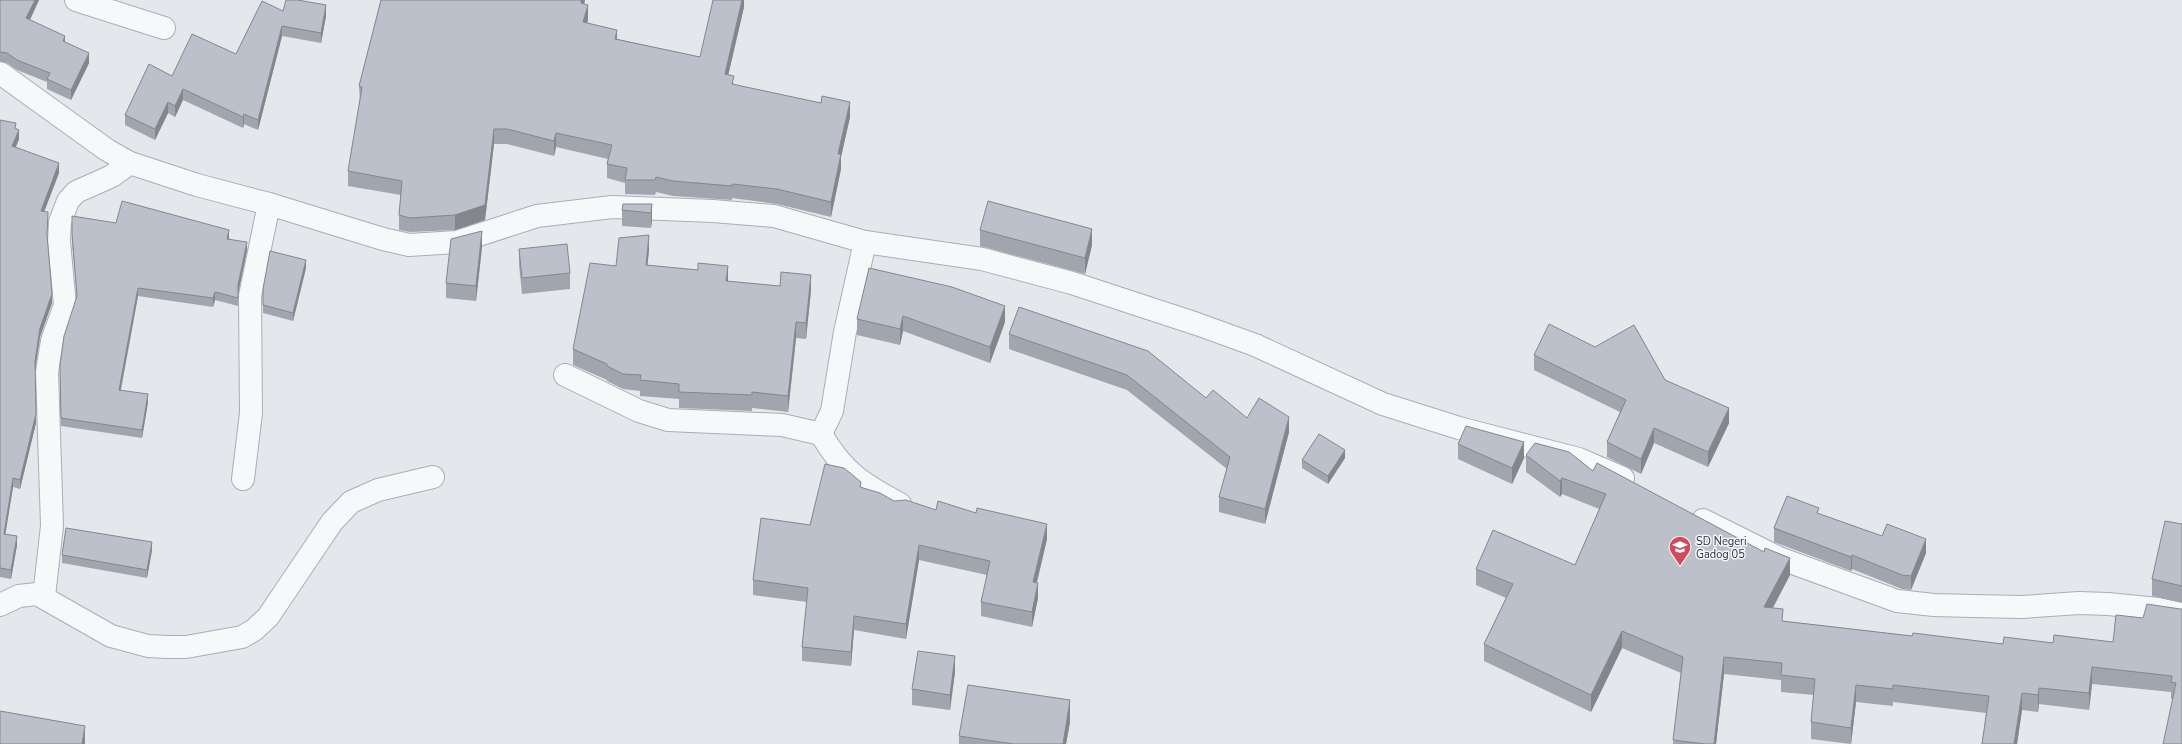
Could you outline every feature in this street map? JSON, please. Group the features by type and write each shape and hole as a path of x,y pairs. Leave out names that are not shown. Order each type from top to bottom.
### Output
{"street":[{"path":"76,0 164,28"},
{"path":"0,73 101,146 130,163 197,185 269,204 346,229 410,245 457,242 537,216 612,207 714,211 774,216 866,242 982,259 1079,285 1255,345 1384,404 1460,428 1579,459 1643,488"},
{"path":"44,596 52,526 50,416 47,372 52,341 65,305 59,242 60,222 68,201 76,192 88,185 112,176 130,163"},
{"path":"243,479 251,413 250,296 269,204"},
{"path":"821,434 832,411 845,332 866,242"},
{"path":"565,375 639,411 668,420 782,425 821,434 834,456 855,476 871,489 900,504"},
{"path":"0,604 28,593 44,596 72,615 111,636 148,646 186,647 242,637 254,630 268,617 329,526 340,512 351,502 378,490 433,477"},
{"path":"1684,510 1779,558 1897,601 1934,605 1979,607 2108,604 2158,609 2182,614"}],"building":[{"path":"0,0 35,0 26,18 65,36 63,41 89,53 71,90 47,79 50,73 17,60 7,53 0,52"},
{"path":"286,0 298,0 326,5 321,33 282,26 258,120 244,114 243,117 183,89 175,106 168,102 155,129 125,115 149,64 172,76 192,34 236,54 262,1 283,11"},
{"path":"381,0 581,0 581,3 588,5 583,22 617,30 615,39 700,57 713,0 742,0 725,74 734,76 732,84 821,103 822,96 850,102 838,154 841,154 831,202 777,189 732,184 732,186 673,181 656,177 655,180 625,180 627,168 607,164 612,145 556,133 554,141 507,129 494,129 485,205 455,215 410,218 399,215 402,181 348,171 362,87 359,86"},
{"path":"0,120 16,123 15,128 19,130 12,146 59,163 41,211 48,212 47,234 52,294 40,328 35,361 36,414 20,480 13,478 4,534 17,536 11,570 0,568"},
{"path":"122,201 229,230 227,239 247,242 238,285 238,298 215,292 213,298 138,288 119,390 148,394 142,430 61,418 60,365 64,336 77,296 72,216 116,223"},
{"path":"988,201 1092,229 1085,258 980,230"},
{"path":"623,204 652,204 651,213 622,210"},
{"path":"482,231 476,286 446,283 451,239"},
{"path":"649,235 646,265 698,270 698,263 728,266 726,281 780,286 781,272 811,275 806,323 796,322 788,396 752,392 752,395 679,392 679,384 640,380 641,375 623,374 607,366 607,364 573,349 590,263 616,266 619,238"},
{"path":"567,244 570,273 522,278 519,249"},
{"path":"270,251 306,260 293,313 263,305 263,289"},
{"path":"869,268 952,287 1005,306 990,347 903,316 900,329 857,319"},
{"path":"1019,307 1148,351 1206,398 1213,390 1247,418 1259,398 1289,417 1265,509 1219,497 1230,457 1127,375 1009,334"},
{"path":"1549,324 1595,347 1634,325 1665,380 1729,408 1708,452 1654,428 1641,459 1607,442 1626,400 1534,355"},
{"path":"1466,426 1524,442 1512,468 1458,444"},
{"path":"1319,434 1345,450 1328,476 1302,460"},
{"path":"1535,443 1569,452 1593,471 1597,463 1764,552 1765,548 1790,558 1764,607 1783,609 1782,621 1912,636 1913,633 2003,644 2004,637 2053,643 2054,635 2113,642 2116,615 2143,618 2147,604 2182,609 2182,744 2163,744 2176,683 2171,682 2172,676 2092,667 2089,693 2039,688 2038,695 2022,693 2014,744 1982,744 1989,696 1893,685 1893,689 1856,685 1851,728 1811,722 1815,679 1781,675 1782,663 1724,657 1714,744 1673,740 1683,657 1622,631 1591,695 1484,644 1513,584 1476,569 1493,530 1575,565 1606,494 1562,478 1560,481 1526,455"},
{"path":"825,464 844,468 861,482 860,487 880,493 894,501 906,500 936,510 938,501 976,513 977,508 1047,524 1033,582 1038,583 1032,612 981,602 990,561 919,545 906,624 854,616 851,652 802,647 808,588 753,580 761,518 810,525"},
{"path":"1787,496 1819,508 1817,513 1882,536 1887,524 1926,539 1911,576 1902,575 1852,555 1851,557 1774,528"},
{"path":"2165,521 2182,524 2182,586 2152,579"},
{"path":"66,528 152,542 147,570 62,555"},
{"path":"918,651 955,656 950,695 912,689"},
{"path":"968,685 1070,700 1063,744 1014,744 959,736"},
{"path":"0,711 85,726 82,744 0,744"}],"place":[{"name":"SD Negeri Gadog 05","path":"1680,566"}]}
